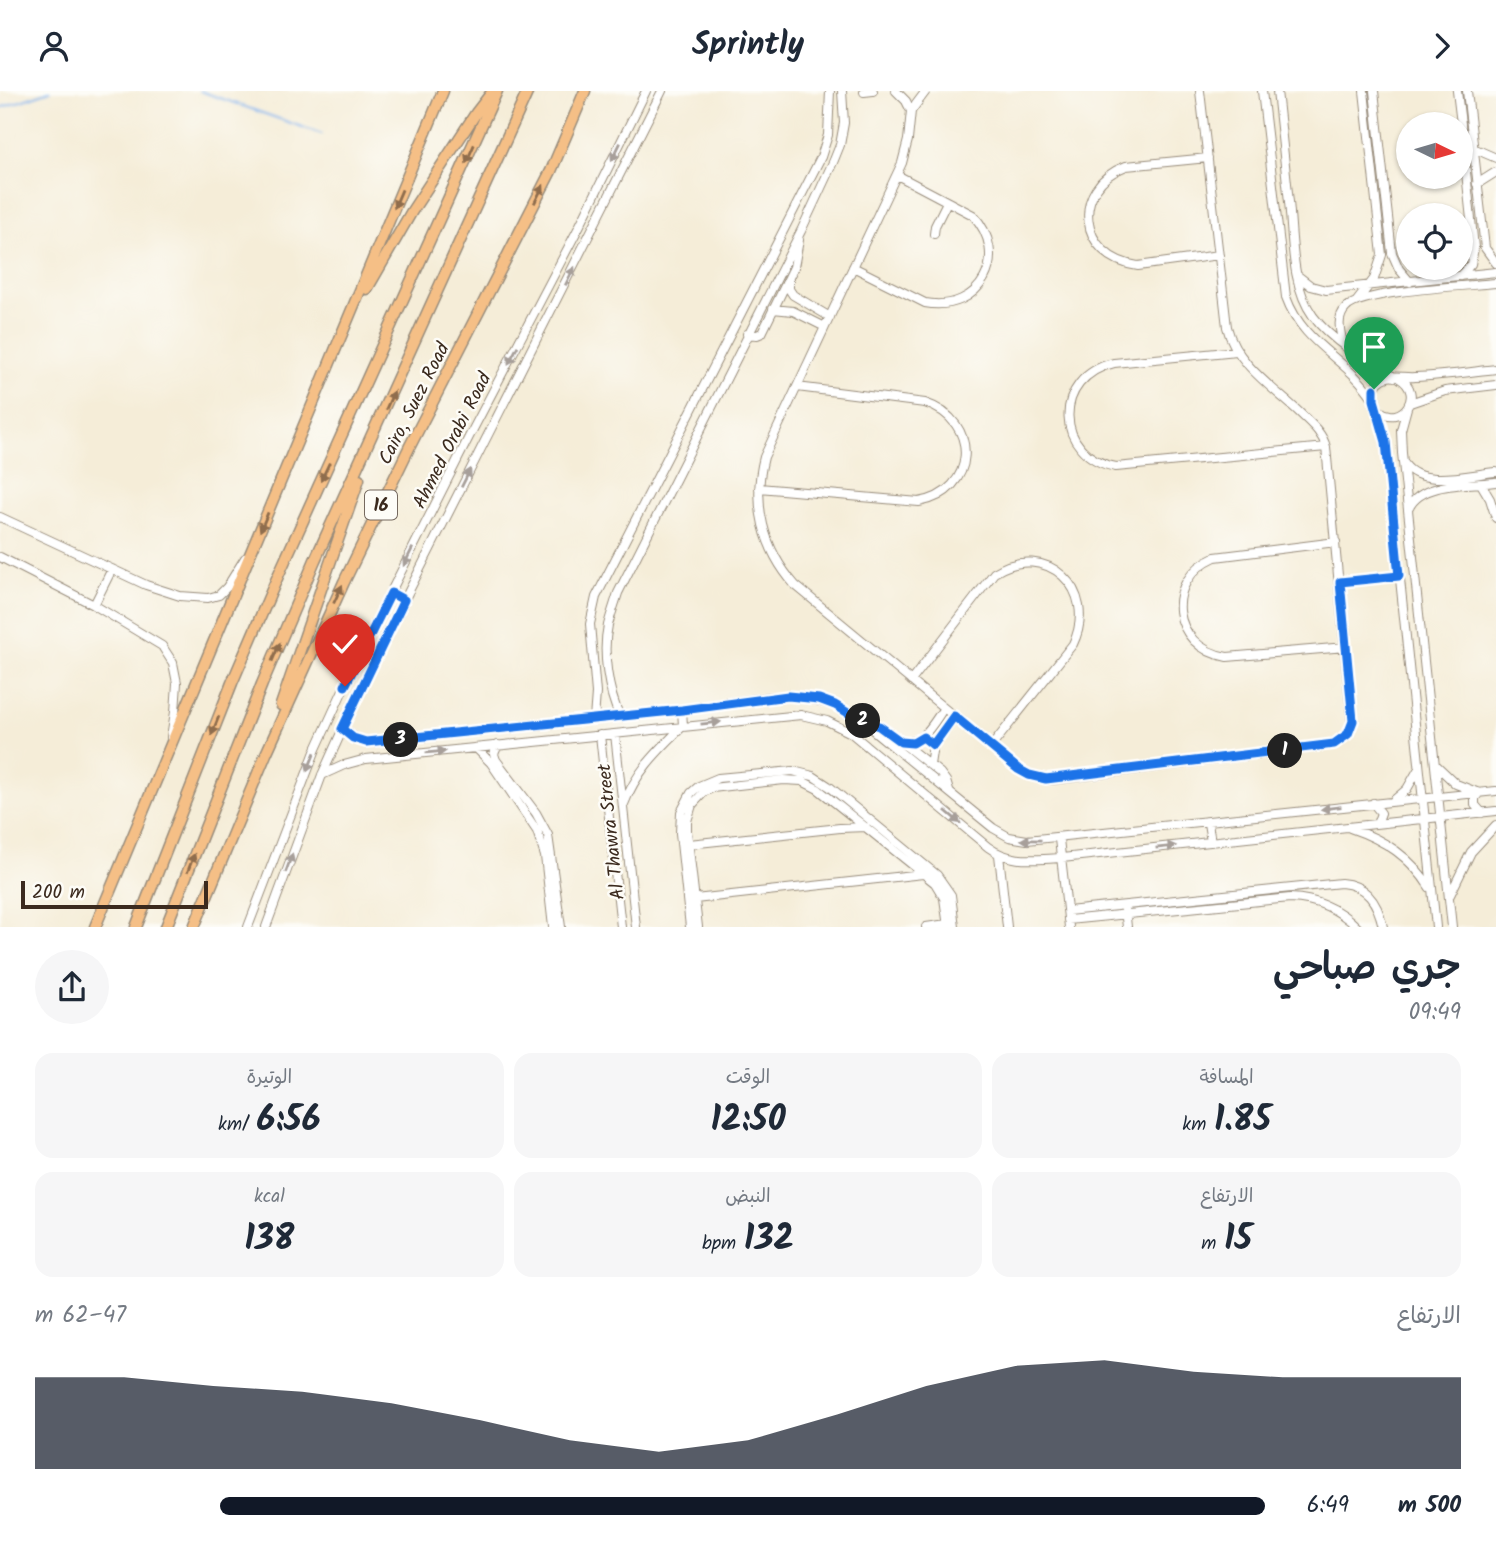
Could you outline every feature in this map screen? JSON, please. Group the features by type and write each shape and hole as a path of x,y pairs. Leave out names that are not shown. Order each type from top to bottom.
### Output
{"highway":[{"path":"95,926 443,91"},
{"path":"342,336 401,229 475,113 495,91"},
{"path":"136,926 278,576 495,91"},
{"name":"Cairo, Suez Road","path":"166,926 262,684 315,560 373,438 528,91"},
{"name":"Cairo, Suez Road","path":"194,926 266,754 350,570 410,446 551,171 585,91"},
{"path":"266,754 373,438"}],"street":[{"name":"Ahmed Orabi Road","path":"248,926 316,749 469,437 573,239 646,91"},
{"name":"Ahmed Orabi Road","path":"266,926 322,775 342,729 404,600 662,91"},
{"path":"594,719 596,693 590,624 596,597 817,165 828,135 830,91"},
{"path":"620,717 612,698 608,627 618,593 801,231 831,166 844,130 842,91"},
{"path":"896,91 911,111"},
{"path":"926,91 911,111 908,141 897,175 764,457 759,509 763,530 776,559 788,577 1023,772 1052,780 1334,744 1348,734 1353,721 1326,447 1316,428 1237,351 1227,327 1200,91"},
{"path":"1262,91 1283,288 1293,316 1312,340 1359,379 1385,414 1402,412 1427,396 1496,385"},
{"path":"1277,91 1292,231 1303,296 1312,315 1343,344 1408,386 1411,397 1401,430 1402,457 1452,926"},
{"path":"1343,344 1340,319 1346,308 1357,301 1369,286 1378,272 1382,255 1364,91"},
{"path":"1374,91 1392,253 1399,269 1410,282"},
{"path":"1461,112 1462,93"},
{"path":"1462,93 1466,112"},
{"path":"1367,116 1377,114"},
{"path":"1266,129 1281,128"},
{"path":"1474,148 1496,158"},
{"path":"1473,258 1479,241 1474,157"},
{"path":"1208,158 1126,166 1115,170 1097,186 1091,197 1088,223 1097,244 1105,253 1126,264 1138,266 1219,255"},
{"path":"817,165 831,166"},
{"path":"1477,184 1496,172"},
{"path":"853,267 926,303 947,305 967,298 987,274 991,253 989,242 986,232 973,215 897,175"},
{"path":"1471,189 1479,241 1496,263"},
{"path":"934,234 934,226 947,202"},
{"path":"747,334 762,333 789,279 801,231"},
{"path":"1277,232 1292,231"},
{"path":"1382,255 1387,257 1392,253"},
{"path":"1473,275 1496,272"},
{"path":"1298,275 1311,286 1326,290 1427,280"},
{"path":"789,279 790,292 830,317"},
{"path":"1357,301 1379,296 1496,283"},
{"path":"793,311 798,299"},
{"path":"773,309 793,311 825,327"},
{"path":"1237,351 1114,363 1096,369 1081,381 1069,407 1069,426 1076,443 1097,462 1116,467 1326,447"},
{"path":"1346,366 1353,364 1357,354"},
{"path":"1436,926 1384,431 1373,394 1377,383 1388,377 1496,369"},
{"path":"1452,373 1450,384 1454,390"},
{"path":"759,488 919,502 940,496 956,481 961,472 965,450 959,429 945,412 936,407 925,403 797,387"},
{"path":"702,389 716,396"},
{"path":"1387,457 1394,450 1402,457 1406,468 1418,477 1440,478 1496,472"},
{"path":"1440,478 1438,482 1441,488"},
{"path":"1408,510 1420,493 1496,482"},
{"path":"1481,484 1496,517"},
{"path":"0,517 112,569 172,594 190,597 212,597 225,590 253,548"},
{"path":"1336,542 1215,557 1199,566 1187,580 1180,607 1188,634 1201,647 1218,656 1346,647"},
{"path":"0,557 94,605 162,646 173,663 177,683 166,756"},
{"path":"911,681 994,573 1010,564 1029,562 1047,566 1063,575 1074,590 1080,608 1077,636 991,747"},
{"path":"94,605 112,569"},
{"path":"1340,582 1399,576"},
{"path":"391,593 404,600"},
{"path":"1407,646 1423,644"},
{"path":"594,674 609,672"},
{"path":"342,729 353,738 366,742 403,740 682,710 770,697 804,697 835,705 863,722 993,828 1009,837 1027,840 1059,839 1496,791"},
{"path":"901,742 913,743 923,737 944,708"},
{"path":"682,710 683,726"},
{"path":"322,775 351,762 405,754 788,715 814,717 851,733 999,855 1015,860 1496,811"},
{"path":"930,765 933,745 954,716"},
{"path":"863,722 879,726 930,765 945,778 949,792"},
{"path":"623,807 638,773 649,758 683,726"},
{"name":"Al Thawra Street","path":"615,734 636,926"},
{"name":"Al Thawra Street","path":"600,735 621,926"},
{"path":"923,737 933,745"},
{"path":"403,740 405,754"},
{"path":"498,745 496,760 536,813 548,835 561,926"},
{"path":"476,748 491,763 537,831 545,856 553,926"},
{"path":"1418,754 1428,759 1435,753"},
{"path":"1437,766 1456,784 1479,793"},
{"path":"1393,801 1411,784 1419,767"},
{"path":"690,926 680,823 681,812 691,793 708,781 783,772 803,773 822,781 947,897"},
{"path":"922,791 931,777"},
{"path":"698,926 687,821 692,804 704,792 728,785 802,781 818,789 866,827 881,834"},
{"path":"1479,793 1474,802 1476,809 1482,813"},
{"path":"1373,803 1381,813 1377,824"},
{"path":"839,828 849,814"},
{"path":"1208,823 1211,842"},
{"path":"1449,898 1459,872 1471,852 1496,825"},
{"path":"689,844 866,827"},
{"path":"1348,827 1398,851 1423,876 1432,892"},
{"path":"1059,839 1068,919 1320,884 1351,884 1360,887 1374,900 1383,926"},
{"path":"889,841 937,875 947,897 950,926 926,926"},
{"path":"999,855 1007,926"},
{"path":"695,899 923,874"},
{"path":"1122,910 1277,897 1303,898 1330,907 1357,926"},
{"path":"1120,926 1122,910"},
{"path":"1122,910 1127,926"}],"waterway":[{"path":"0,108 50,91"},
{"path":"200,91 322,134"}],"route":[{"path":"345,686 391,593 404,600 342,729 353,738 366,742 682,710 788,696 819,699 835,705 863,722 879,726 905,743 913,743 923,737 933,745 954,716 1018,769 1046,779 1334,744 1348,734 1353,721 1340,582 1399,576 1386,442 1374,400 1374,389"}]}
